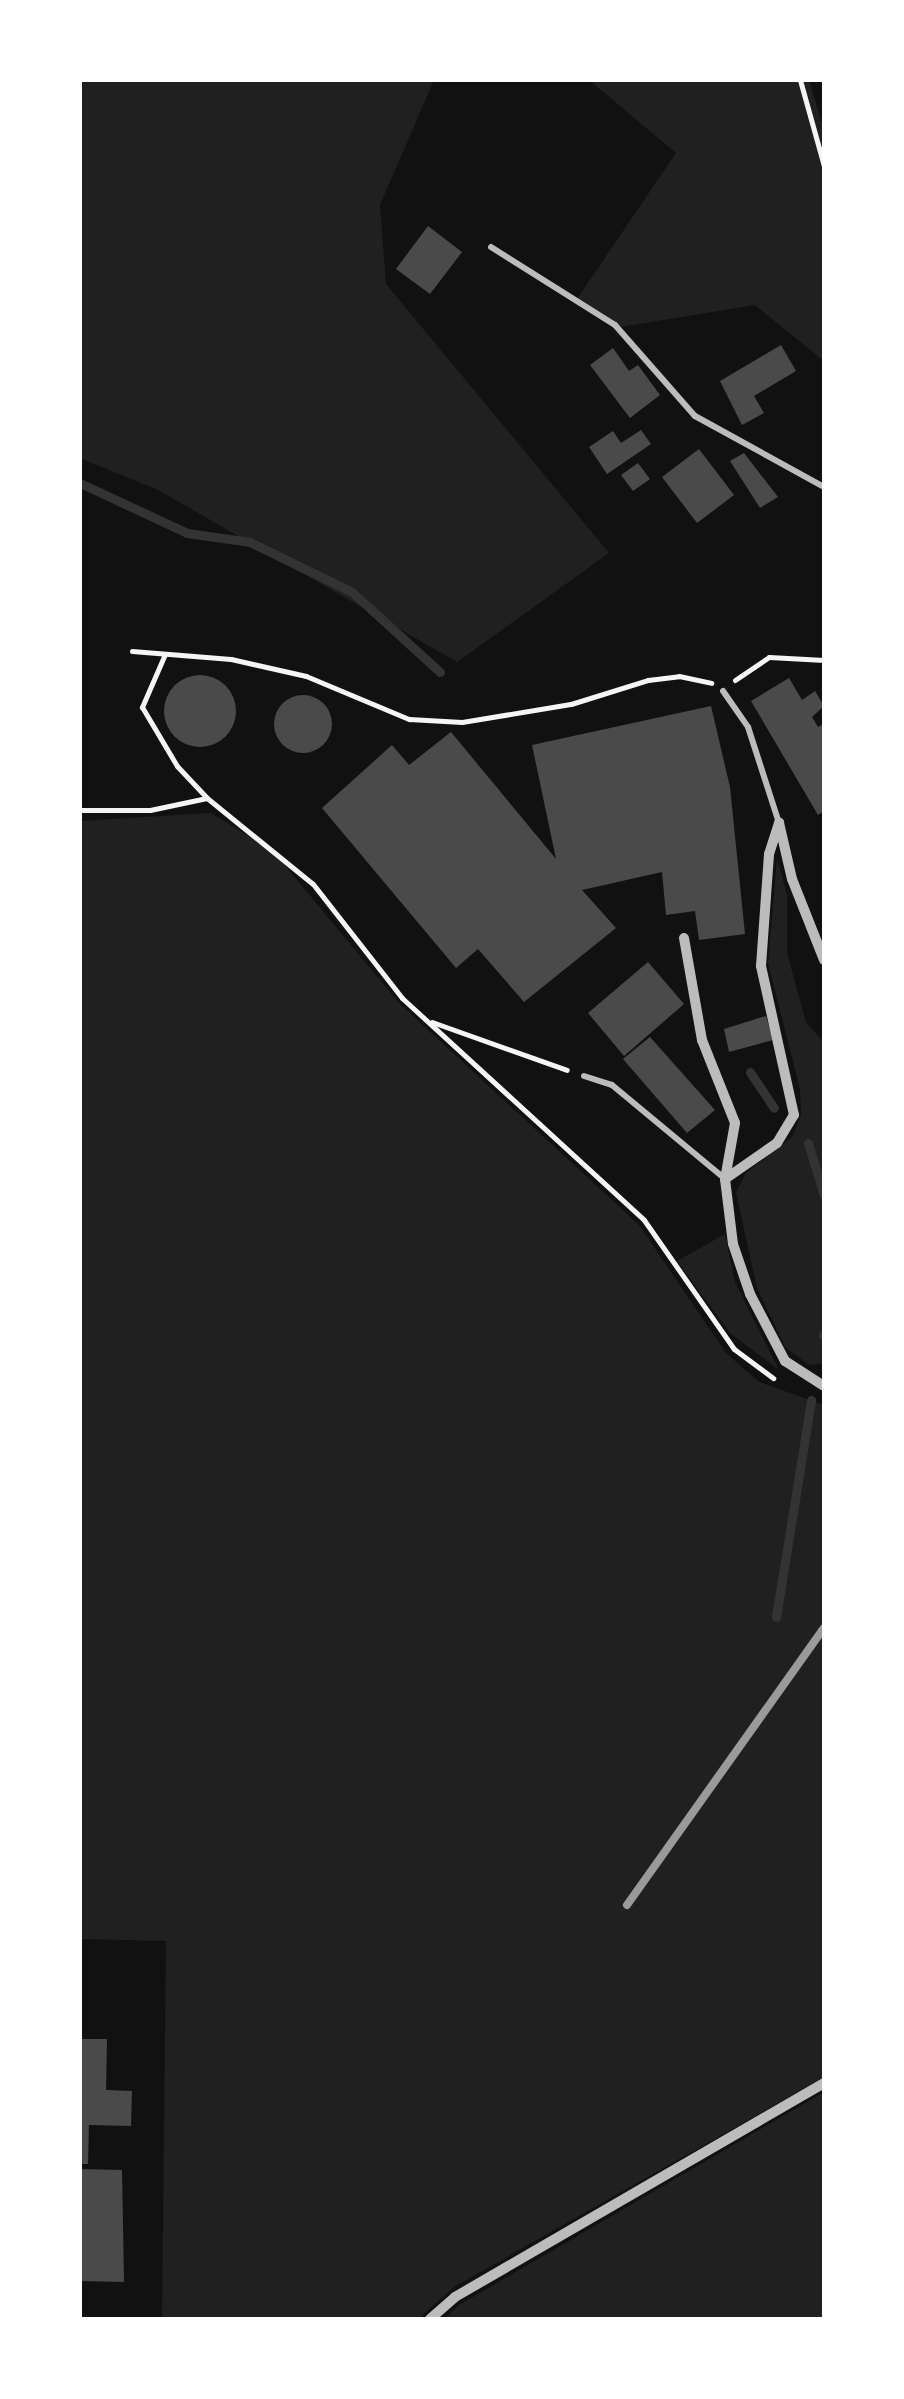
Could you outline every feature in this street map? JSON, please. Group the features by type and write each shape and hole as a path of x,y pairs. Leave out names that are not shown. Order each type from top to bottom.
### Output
{"street":[{"path":"778,823 824,960"},
{"path":"725,1179 777,1143 794,1114 761,966 768,854 778,823"},
{"path":"684,938 702,1040 736,1122 725,1179 734,1244 750,1294 785,1360 820,1383"},
{"path":"430,2319 455,2297 824,2084"}],"lane":[{"path":"491,247 615,325 695,416 824,488"},
{"path":"723,691 748,726 778,823"},
{"path":"584,1076 612,1085 725,1179"}],"path":[{"path":"800,80 824,166"},
{"path":"132,651 306,676 409,720 498,718 679,676 723,691 769,657 824,660"},
{"path":"165,654 142,706 156,735 207,798 313,884 425,1019 644,1220 734,1349 766,1376 820,1383"},
{"path":"80,810 150,810 207,798"},
{"path":"425,1019 584,1076"}],"shaded area":[{"path":"80,80 434,80 380,205 386,284 609,553 457,662 158,490 80,458"},
{"path":"589,80 809,80 824,130 824,361 755,305 620,327 577,299 676,153"},
{"path":"211,813 274,852 399,1003 639,1225 726,1353 759,1382 824,1405 824,2077 454,2287 418,2319 162,2319 166,1941 80,1939 80,821"},
{"path":"777,858 787,895 787,953 806,1022 824,1043 824,1363 809,1365 785,1347 757,1288 736,1193 745,1174 792,1137 801,1115 800,1089 768,963"},
{"path":"725,1234 735,1282 779,1370 730,1333 677,1261"},
{"path":"824,2092 824,2319 444,2319 459,2305"}],"building":[{"path":"428,226 462,252 430,294 396,269"},
{"path":"781,345 796,371 754,396 764,413 742,425 720,381"},
{"path":"613,348 629,371 638,365 660,395 630,418 590,365"},
{"path":"641,430 651,444 607,474 589,447 613,431 621,443"},
{"path":"699,449 734,495 697,523 662,477"},
{"path":"744,453 778,497 760,508 730,461"},
{"path":"638,463 650,479 633,491 621,475"},
{"path":"200,675 214,677 226,685 234,697 234,725 226,737 214,745 200,747 186,745 174,737 166,725 164,711 166,697 174,685 186,677"},
{"path":"789,678 802,700 815,691 824,706 812,717 818,727 824,724 824,811 818,815 751,701"},
{"path":"303,695 324,703 332,724 324,745 303,753 282,745 274,724 282,703"},
{"path":"711,706 730,787 745,934 699,940 695,911 666,915 662,872 582,890 616,928 524,1002 478,949 456,968 322,808 392,745 409,765 451,732 556,859 532,745"},
{"path":"648,962 684,1004 624,1056 588,1013"},
{"path":"766,1016 773,1040 729,1052 724,1029"},
{"path":"650,1037 715,1110 687,1133 623,1059"},
{"path":"80,2039 107,2039 106,2090 132,2091 131,2126 89,2125 88,2164 80,2164"},
{"path":"80,2169 122,2170 124,2282 80,2281"}],"waterway":[{"path":"80,483 187,533 250,542 352,592 440,672"},
{"path":"750,1072 774,1108"},
{"path":"808,1143 824,1195"},
{"path":"776,1617 811,1400"}],"railway":[{"path":"627,1905 824,1628"}]}
